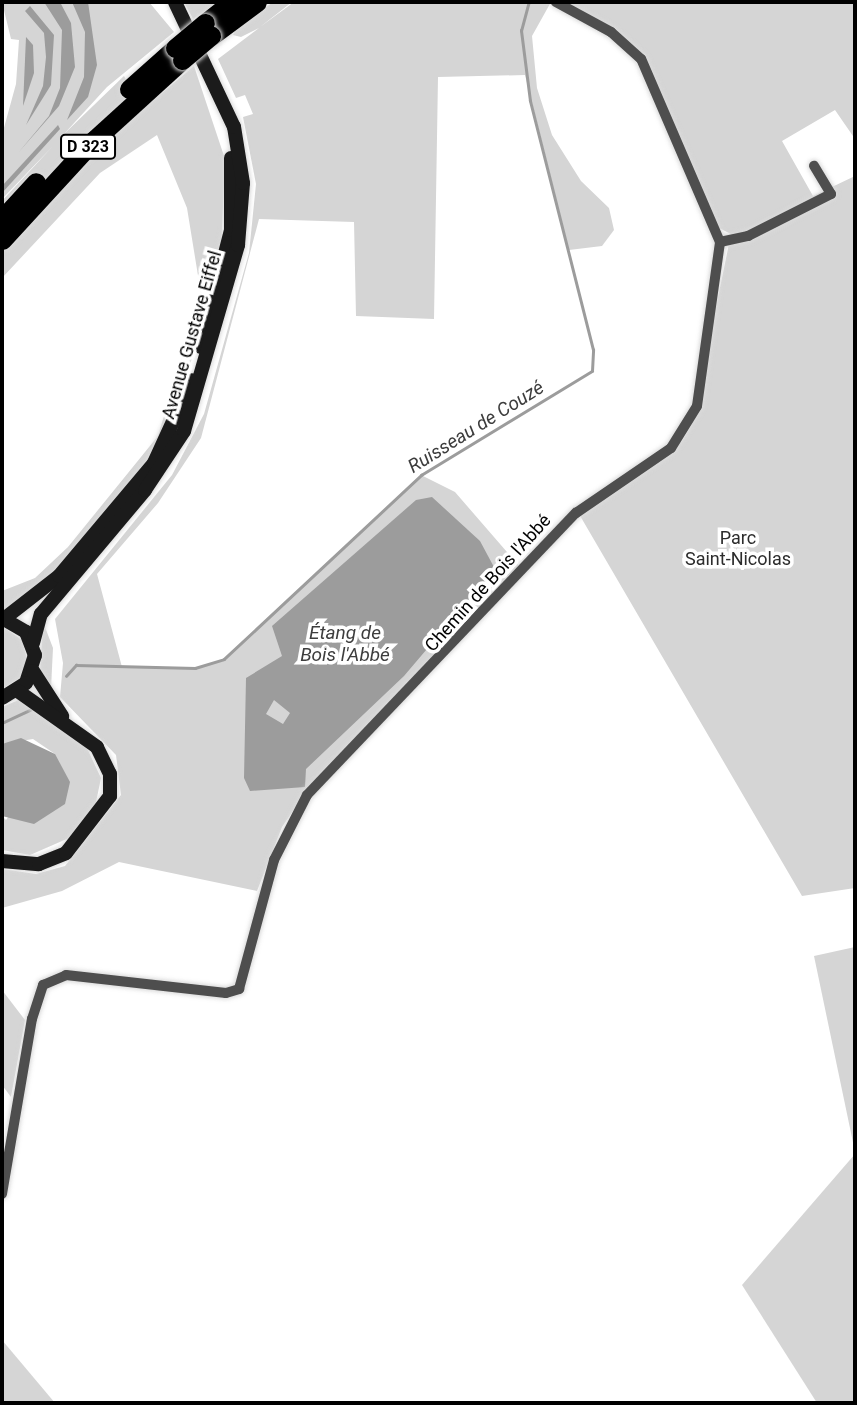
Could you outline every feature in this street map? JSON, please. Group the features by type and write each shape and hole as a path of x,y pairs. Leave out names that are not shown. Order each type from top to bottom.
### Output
{"highway":[{"name":"D 323","path":"208,30 232,2"},
{"name":"D 323","path":"2,219 178,54 208,30 257,2"},
{"name":"D 323","path":"2,240 178,54"}],"street":[{"name":"Avenue Gustave Eiffel","path":"3,618 59,576 165,447 189,393 222,269 233,206 229,149 211,89 166,2"},
{"name":"Avenue Gustave Eiffel","path":"33,671 33,643 41,614 145,490 184,431 238,245 243,183 234,127 175,2"},
{"path":"556,2 611,32 641,59 720,242 748,236 831,194 814,166"},
{"name":"Chemin de Bois l'Abbé","path":"2,1194 38,995 47,981 66,975 226,993 239,989 274,860 307,795 576,513 681,436 697,406 720,242"},
{"path":"3,618 33,643"},
{"path":"2,698 18,691 33,671 63,717 107,761 110,796 88,829 52,861 2,861"},
{"path":"18,691 63,717"}],"green space":[{"path":"2,2 149,2 174,32 107,87 64,134 124,76 143,109 194,66 225,159 221,252 182,394 155,451 60,566 7,609 2,609 2,591 35,578 68,547 158,436 201,294 187,208 157,135 100,173 2,278 2,201 53,146 2,199 2,135 16,84 19,40 11,39"},
{"path":"184,2 218,2 193,19"},
{"path":"273,2 292,2 260,27 294,2 551,2 532,36 537,88 552,135 581,181 609,208 614,230 602,246 569,250 525,75 438,77 434,319 356,316 354,222 259,219 201,438 158,503 97,574 122,667 195,668 224,659 421,475 455,492 519,566 307,790 282,827 257,891 119,862 62,891 2,908 2,869 36,874 65,866 121,795 116,755 60,697 63,663 55,619 172,475 204,414 249,253 256,184 243,117 253,114 245,95 236,98 218,59 259,28 241,37 233,35 236,29"},
{"name":"Parc Saint-Nicolas","path":"562,2 855,2 855,139 835,110 782,141 813,196 855,176 855,888 802,896 579,514 682,441 692,424 731,234 719,228 636,47"},
{"path":"43,622 53,648 51,688 40,672"},
{"path":"2,626 22,640 27,659 21,677 2,689"},
{"path":"21,699 87,748 101,778 95,807 69,838 30,855 2,850 2,816 6,820 55,754 33,739 2,744 2,707"},
{"path":"855,947 855,1152 814,956"},
{"path":"2,990 25,1020 11,1097 2,1085"},
{"path":"855,1154 855,1403 817,1403 742,1285"},
{"path":"2,1340 55,1403 2,1403"}],"water":[{"path":"44,2 60,2 71,23 75,67 59,106 18,153 49,116 60,88 62,30"},
{"path":"72,2 88,2 97,65 88,97 67,120 84,77 85,32"},
{"path":"30,6 54,35 51,85 26,125 43,86 46,57 44,33 25,11"},
{"path":"26,37 33,45 34,73 23,106"},
{"path":"58,125 60,129 2,193 2,186"},
{"name":"Étang de Bois l'Abbé","path":"432,497 480,541 495,569 404,676 306,769 305,787 250,791 244,778 246,678 282,656 272,626 416,500","holes":["274,700 290,713 283,724 266,714"]},
{"path":"21,738 55,754 70,782 65,804 34,824 2,816 2,744"}],"waterway":[{"name":"Ruisseau de Couzé","path":"66,676 76,665 195,668 224,659 421,475 592,371 593,350 530,101 521,31 529,2"},
{"name":"Ruisseau de Couzé","path":"2,723 34,708"}]}
